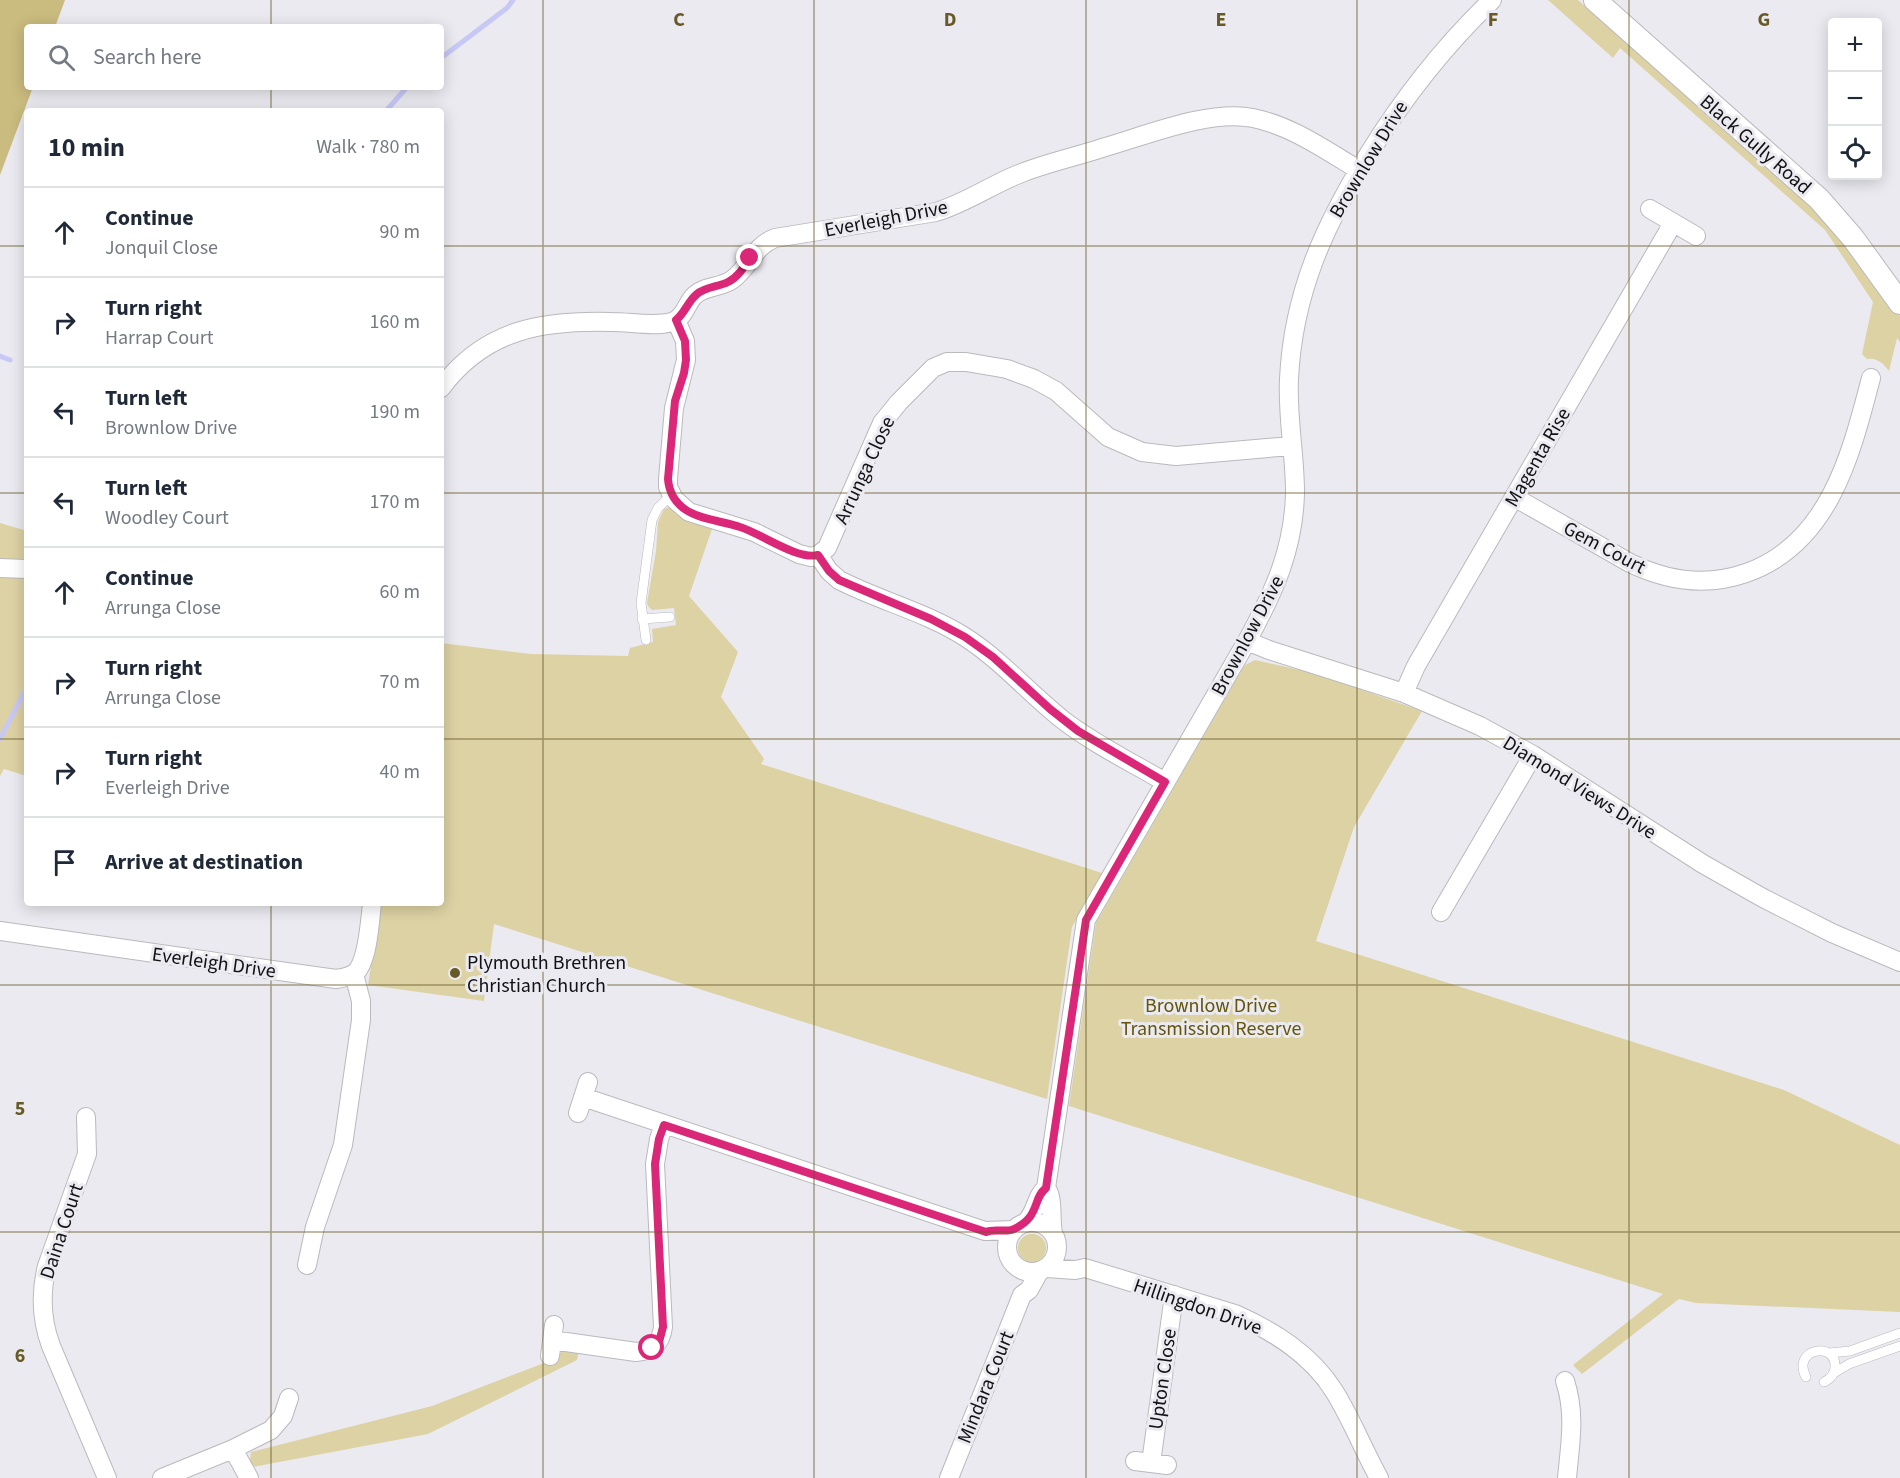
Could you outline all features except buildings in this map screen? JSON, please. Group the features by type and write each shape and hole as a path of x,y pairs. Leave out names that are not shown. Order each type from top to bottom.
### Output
{"street":[{"name":"Brownlow Drive","path":"1019,1226 1034,1214 1040,1195 1046,1188 1086,920 1247,641 1278,580 1289,544 1295,490 1289,380 1298,310 1326,227 1401,103 1450,42 1492,0"},
{"name":"Black Gully Road","path":"1595,0 1819,199 1853,238 1900,303"},
{"name":"Everleigh Drive","path":"676,320 700,291 735,278 757,250 768,241 936,212 959,204 1020,173 1200,120 1238,116 1277,125 1301,135 1359,170"},
{"path":"1650,209 1696,236"},
{"name":"Magenta Rise","path":"1404,693 1416,666 1674,223"},
{"path":"444,384 457,369 480,350 503,337 526,328 565,322 651,323 676,320 685,341 686,360 674,408 668,479 671,495 677,503 689,512 741,527 799,554 811,557 818,555 829,571 839,580 931,619 965,637 993,657 1078,731 1165,782"},
{"name":"Arrunga Close","path":"818,555 827,548 882,423 899,402 933,368 947,362 966,362 1007,369 1034,379 1056,391 1108,437 1142,452 1176,456 1292,446"},
{"name":"Gem Court","path":"1514,497 1648,572 1700,582 1736,577 1786,552 1799,541 1820,516 1848,458 1871,378"},
{"path":"0,568 24,569"},
{"name":"Diamond Views Drive","path":"1247,641 1404,693 1479,726 1533,755 1713,870 1798,916 1900,962"},
{"path":"1441,912 1533,755"},
{"path":"307,1265 315,1227 343,1145 361,1020 361,1001 354,974 363,958 372,906"},
{"name":"Everleigh Drive","path":"0,931 326,978 346,978 354,974"},
{"path":"583,1098 986,1232 1040,1223 1055,1239 1055,1258 1043,1270 1024,1272 986,1232"},
{"name":"Daina Court","path":"86,1117 87,1154 47,1266 42,1307 51,1346 107,1478"},
{"path":"552,1340 636,1353 660,1351 663,1327 655,1164 664,1125"},
{"name":"Brownlow Drive","path":"1046,1188 1052,1197 1050,1221 1055,1239"},
{"path":"1019,1226 1009,1237 1006,1245 1022,1295"},
{"name":"Hillingdon Drive","path":"1055,1239 1085,1268"},
{"name":"Hillingdon Drive","path":"1043,1270 1085,1268 1235,1314 1278,1336 1300,1353 1333,1389 1379,1478"},
{"name":"Mindara Court","path":"949,1478 1022,1295 1029,1290 1043,1270"},
{"name":"Upton Close","path":"1151,1463 1174,1295"},
{"path":"1565,1381 1572,1410 1567,1478"},
{"path":"162,1478 233,1449 271,1430 283,1416 289,1398"},
{"path":"233,1449 249,1478"}],"lane":[{"path":"646,640 642,619 642,593 652,520 658,508 671,495"},
{"path":"642,619 670,617"},
{"path":"1806,1377 1803,1367 1805,1358 1814,1351 1829,1353 1850,1351 1900,1333"},
{"path":"1824,1382 1849,1364 1900,1346"},
{"path":"1829,1353 1835,1362 1834,1373"}],"green space":[{"path":"1548,0 1578,0 1796,189 1847,242 1900,316 1900,342 1897,338 1889,371 1879,362 1867,359 1862,354 1873,302 1825,230 1620,48 1613,58"},
{"name":"Brownlow Drive Transmission Reserve","path":"671,507 713,526 689,596 738,652 721,697 764,759 761,764 1102,873 1072,927 1047,1099 494,924 484,1001 368,985 381,906 444,906 444,643 531,654 628,656 630,648 653,642 652,629 676,625 674,608 652,610 647,603 656,551 658,522 664,509"},
{"path":"0,523 24,530 24,562 0,562"},
{"path":"0,575 24,575 24,775 4,769 0,776"},
{"name":"Brownlow Drive Transmission Reserve","path":"1255,660 1313,673 1422,711 1354,827 1316,941 1784,1090 1900,1145 1900,1312 1696,1303 1679,1299 1582,1374 1573,1365 1663,1294 1069,1106 1096,923 1241,671 1245,665"},
{"path":"1032,1234 1042,1238 1046,1248 1042,1258 1032,1262 1022,1258 1018,1248 1022,1238"},
{"path":"564,1350 579,1350 577,1360 428,1434 252,1467 251,1452 432,1406 552,1360"}],"shaded area":[{"path":"0,0 65,0 56,24 24,24 24,90 32,90 0,175"}],"waterway":[{"path":"444,56 507,8 513,0"},
{"path":"389,108 404,90"},
{"path":"0,356 10,360"},
{"path":"0,739 24,693"}],"place":[{"name":"Plymouth Brethren Christian Church","path":"455,973"}],"route":[{"path":"652,1348 659,1342 663,1332 655,1164 664,1125 986,1232 1014,1230 1030,1219 1042,1191 1046,1188 1086,920 1165,782 1078,731 993,657 950,628 839,580 833,576 818,555 811,557 793,552 741,527 689,512 677,503 671,495 668,479 676,393 686,367 686,360 685,341 676,320 694,296 700,291 735,278 750,258"}]}
